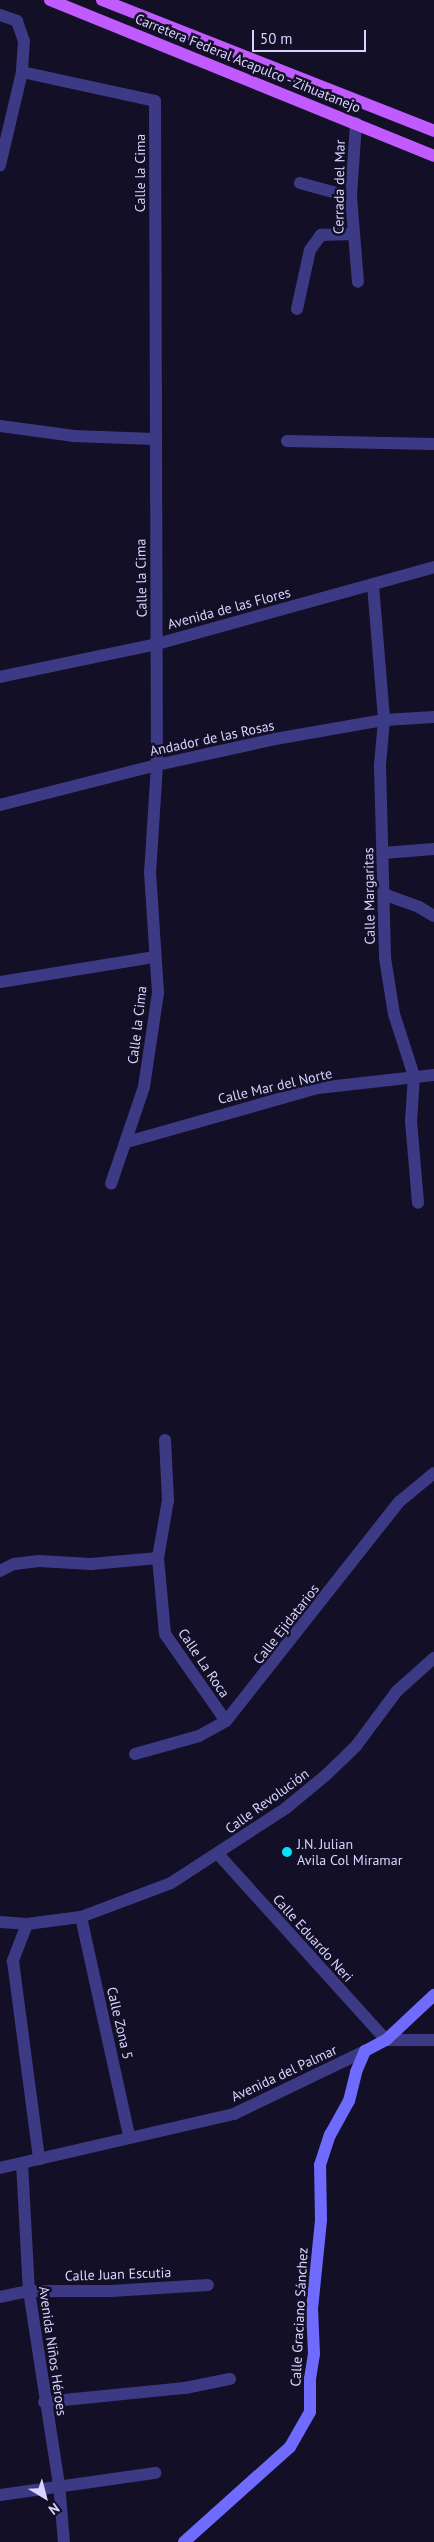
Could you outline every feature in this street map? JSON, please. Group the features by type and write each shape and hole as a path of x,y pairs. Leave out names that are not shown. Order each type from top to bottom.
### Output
{"main road":[{"name":"Carretera Federal Acapulco - Zihuatanejo","path":"50,0 434,156"},
{"name":"Carretera Federal Acapulco - Zihuatanejo","path":"102,0 434,131"}],"street":[{"path":"0,15 17,21 22,31 22,72 0,164"},
{"name":"Calle la Cima","path":"22,72 155,101 154,439 157,765 150,872 158,993 144,1087 127,1142 111,1184"},
{"name":"Cerrada del Mar","path":"356,123 351,197 352,234 358,282"},
{"path":"300,183 351,197"},
{"path":"298,309 310,250 321,235 352,234"},
{"path":"0,426 74,436 154,439"},
{"path":"287,441 434,444"},
{"name":"Avenida de las Flores","path":"0,677 157,644 434,567"},
{"name":"Calle Margaritas","path":"373,585 384,720 380,765 386,895 385,958 394,1014 414,1076 411,1121 418,1204"},
{"name":"Andador de las Rosas","path":"0,805 157,765 384,720 434,717"},
{"path":"383,853 434,849"},
{"path":"386,895 419,907 434,916"},
{"path":"0,982 156,957"},
{"name":"Calle Mar del Norte","path":"127,1142 318,1088 434,1075"},
{"name":"Calle La Roca","path":"165,1440 168,1500 158,1558 166,1634 226,1721"},
{"name":"Calle Ejidatarios","path":"135,1754 199,1736 226,1721 286,1650 400,1502 434,1473"},
{"path":"0,1571 14,1564 39,1561 91,1564 158,1558"},
{"name":"Calle Revolución","path":"0,1922 27,1924 80,1917 171,1883 218,1854 326,1776 356,1746 398,1691 434,1658"},
{"name":"Calle Eduardo Neri","path":"218,1854 386,2040"},
{"name":"Calle Zona 5","path":"80,1917 129,2136"},
{"path":"27,1924 13,1961 39,2159"},
{"name":"Avenida del Palmar","path":"0,2168 129,2136 234,2114 386,2040 434,1995"},
{"path":"386,2040 434,2040"},
{"name":"Calle Graciano Sánchez","path":"184,2542 290,2447 310,2412 310,2379 314,2354 312,2309 321,2220 320,2165 330,2136 348,2101 356,2072 365,2051"},
{"name":"Avenida Niños Héroes","path":"22,2163 29,2291 44,2402 59,2484 64,2542"},
{"name":"Calle Juan Escutia","path":"0,2297 29,2291 111,2291 208,2285"},
{"path":"44,2402 185,2388 230,2379"},
{"path":"0,2495 59,2484 88,2484 155,2473"}],"place":[{"name":"J.N. Julian Avila Col Miramar","path":"287,1852"}]}
